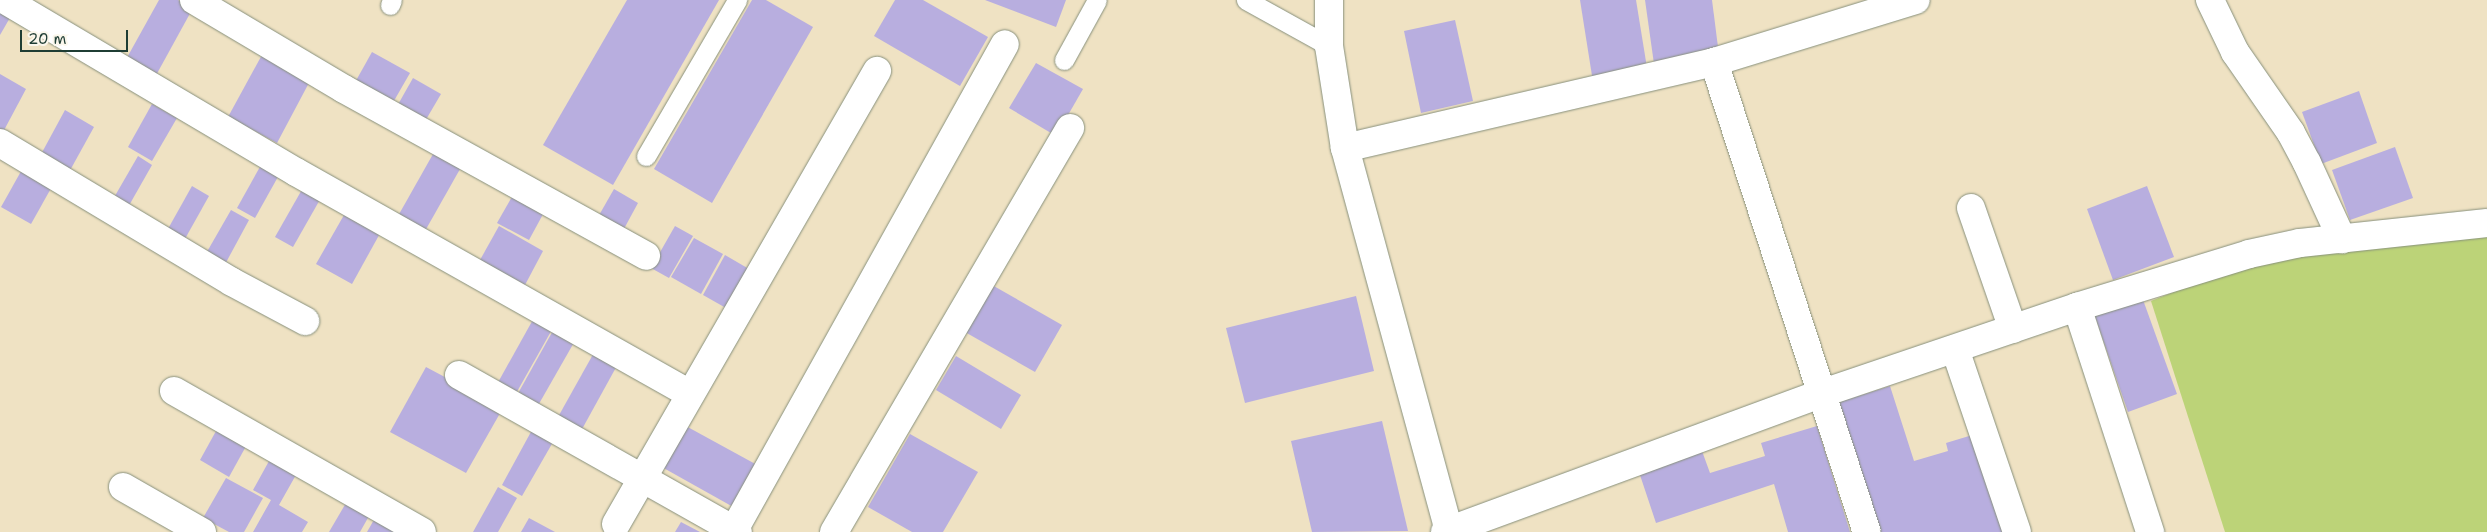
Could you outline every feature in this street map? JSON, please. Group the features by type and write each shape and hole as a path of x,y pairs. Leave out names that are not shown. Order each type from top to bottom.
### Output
{"street":[{"path":"5,0 296,172 690,394"},
{"path":"194,0 344,89 646,256"},
{"path":"1329,0 1329,46 1345,148 1447,531 1823,393 2077,307 2249,254 2300,243 2487,223"},
{"path":"1345,148 1714,62 1916,0"},
{"path":"2210,0 2235,52 2303,155 2342,239"},
{"path":"459,375 736,531 1005,44"},
{"path":"1714,62 1868,532"},
{"path":"616,524 877,70"},
{"path":"834,532 1070,128"},
{"path":"0,143 232,282 305,321"},
{"path":"1971,208 2013,330"},
{"path":"2077,307 2150,532"},
{"path":"1955,349 2017,532"},
{"path":"174,391 422,532"},
{"path":"123,487 202,532"}],"lane":[{"path":"646,156 737,0"},
{"path":"1064,60 1097,0"},
{"path":"1246,0 1329,46"}],"green space":[{"path":"2487,233 2487,532 2225,532 2151,301 2277,251"}],"building":[{"path":"159,0 178,0 193,8 154,79 124,63"},
{"path":"627,0 719,0 613,185 543,145"},
{"path":"752,0 766,0 813,27 712,203 654,169"},
{"path":"895,0 923,0 988,37 960,86 874,36"},
{"path":"985,0 1066,0 1056,27"},
{"path":"1580,0 1636,0 1648,74 1593,82"},
{"path":"1645,0 1712,0 1719,55 1654,64"},
{"path":"0,9 11,16 0,35"},
{"path":"1455,20 1473,101 1421,113 1404,31"},
{"path":"372,52 410,73 391,106 353,86"},
{"path":"263,53 311,79 277,143 228,117"},
{"path":"1036,63 1083,89 1056,136 1009,108"},
{"path":"0,74 26,89 2,134 0,133"},
{"path":"413,78 441,94 424,123 396,108"},
{"path":"2359,91 2377,143 2321,164 2302,112"},
{"path":"152,104 177,118 152,161 128,147"},
{"path":"65,110 94,127 68,174 39,158"},
{"path":"437,147 464,162 425,231 398,216"},
{"path":"2395,147 2413,198 2350,220 2332,170"},
{"path":"138,156 152,165 127,209 112,201"},
{"path":"261,165 279,175 255,218 237,208"},
{"path":"24,166 54,183 31,224 1,207"},
{"path":"192,186 209,196 181,246 164,236"},
{"path":"304,186 322,196 293,247 275,237"},
{"path":"2147,186 2174,257 2113,280 2087,209"},
{"path":"517,188 548,205 529,240 497,223"},
{"path":"614,189 638,203 619,238 594,224"},
{"path":"348,208 383,228 352,284 316,264"},
{"path":"231,210 249,220 223,268 204,257"},
{"path":"499,226 543,251 525,285 480,260"},
{"path":"675,226 693,236 669,278 651,268"},
{"path":"694,238 723,254 701,294 671,277"},
{"path":"725,255 749,269 726,308 703,295"},
{"path":"992,285 1062,325 1035,372 965,332"},
{"path":"1356,296 1374,371 1245,403 1226,328"},
{"path":"2142,297 2177,394 2128,412 2094,314"},
{"path":"535,316 554,326 514,397 496,386"},
{"path":"555,327 576,339 536,409 516,397"},
{"path":"596,349 619,362 581,431 558,417"},
{"path":"956,356 1021,395 1001,429 936,390"},
{"path":"426,367 503,408 466,473 390,432"},
{"path":"1890,386 1914,461 1948,451 1946,443 1979,433 2010,532 1875,532 1833,404"},
{"path":"1382,421 1408,531 1312,532 1291,441"},
{"path":"221,422 250,439 229,477 200,460"},
{"path":"684,425 759,466 735,508 660,466"},
{"path":"1817,426 1850,532 1788,532 1774,484 1656,523 1639,472 1702,451 1710,473 1765,456 1761,443"},
{"path":"532,430 553,442 522,496 502,485"},
{"path":"910,434 978,472 943,532 912,532 868,507"},
{"path":"274,452 301,466 279,505 308,522 302,532 253,532 271,500 253,490"},
{"path":"226,478 263,498 244,532 229,532 203,518"},
{"path":"498,487 517,498 498,532 473,532"},
{"path":"346,503 369,516 360,532 329,532"},
{"path":"375,518 395,529 394,532 367,532"},
{"path":"529,518 555,532 521,532"},
{"path":"681,522 700,532 675,532"}]}
